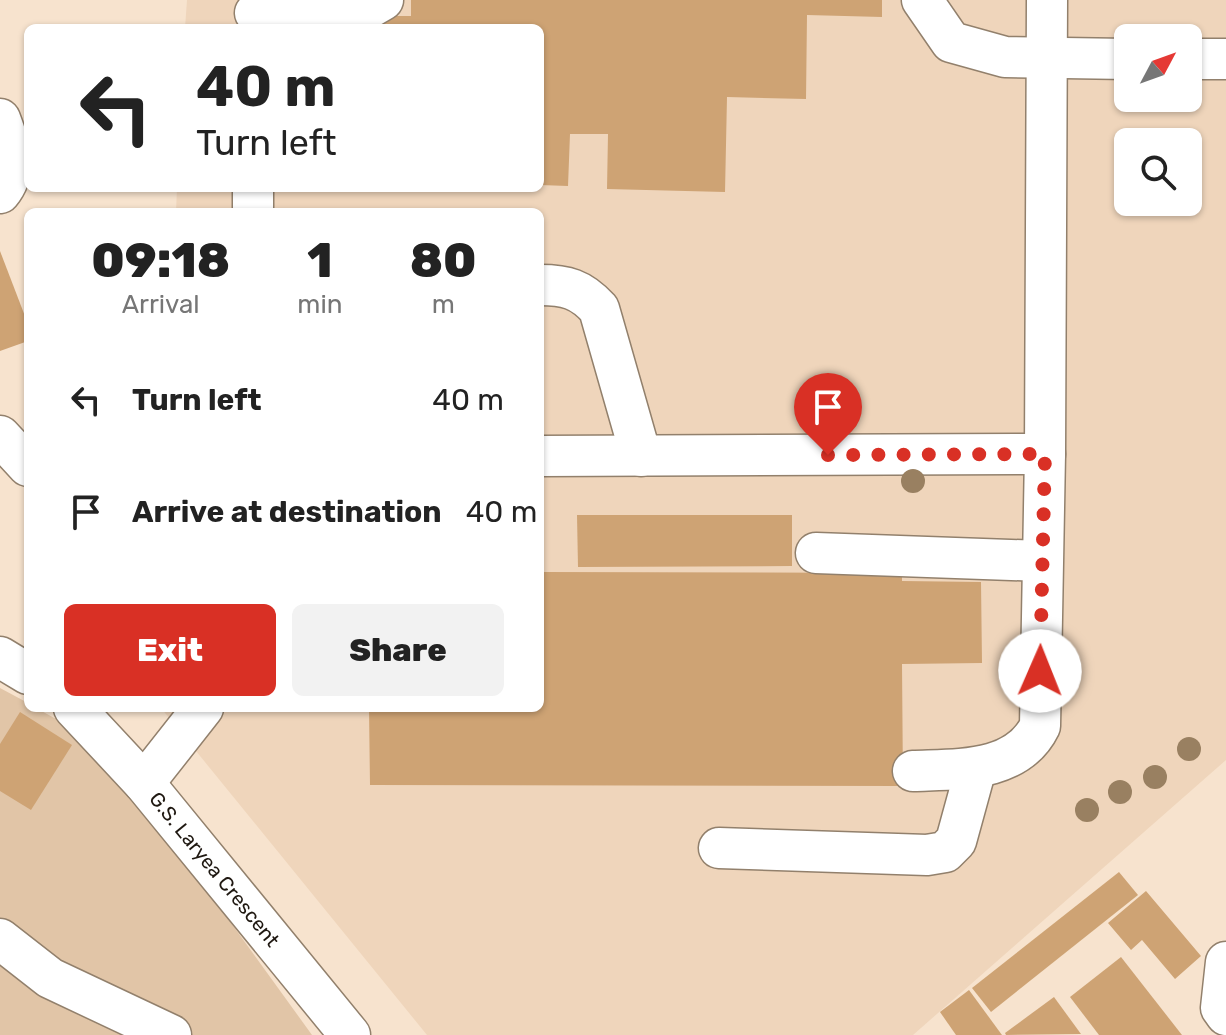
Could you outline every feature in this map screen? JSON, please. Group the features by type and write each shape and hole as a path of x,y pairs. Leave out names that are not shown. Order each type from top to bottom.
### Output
{"lane":[{"path":"256,14 371,7 383,0"},
{"path":"922,0 951,42 1005,57 1114,59"},
{"path":"913,771 976,768 1015,755 1033,741 1040,726 1047,0"},
{"path":"1202,59 1226,59"},
{"path":"0,119 11,149 10,181 0,193"},
{"path":"544,285 567,285 587,295 599,309 641,456"},
{"path":"0,436 24,462"},
{"path":"544,456 1045,454"},
{"path":"816,553 1042,561"},
{"path":"0,657 24,672"},
{"name":"G.S. Laryea Crescent","path":"78,712 144,783 350,1035"},
{"path":"144,783 200,712"},
{"path":"719,848 927,855 945,852 956,841 976,768"},
{"path":"0,939 50,978 171,1035"},
{"path":"1226,962 1221,1008 1226,1015"}],"shaded area":[{"path":"187,0 1226,0 1226,760 913,1035 427,1035 164,712 544,712 544,208 176,208 177,192 544,192 544,24 185,24"},
{"path":"0,688 24,701 24,712 43,712 102,744 312,1035 0,1035"}],"building":[{"path":"411,0 882,0 882,17 807,15 806,99 727,97 725,192 607,189 608,134 570,134 568,186 544,185 544,24 379,24 379,16 411,16"},
{"path":"0,251 24,314 24,342 0,351"},
{"path":"577,515 792,515 792,566 578,567"},
{"path":"544,572 902,573 902,581 981,582 982,663 902,664 903,786 370,785 369,712 544,712"},
{"path":"20,712 72,745 31,810 0,791 0,744"},
{"path":"1119,872 1138,895 991,1012 972,988"},
{"path":"1146,891 1201,956 1175,979 1142,940 1131,950 1108,923"},
{"path":"1121,957 1182,1035 1099,1035 1070,997"},
{"path":"969,990 1002,1035 956,1035 940,1012"},
{"path":"1054,997 1081,1034 1006,1035 1005,1033"}],"route":[{"path":"828,455 1045,454 1040,671"}]}
